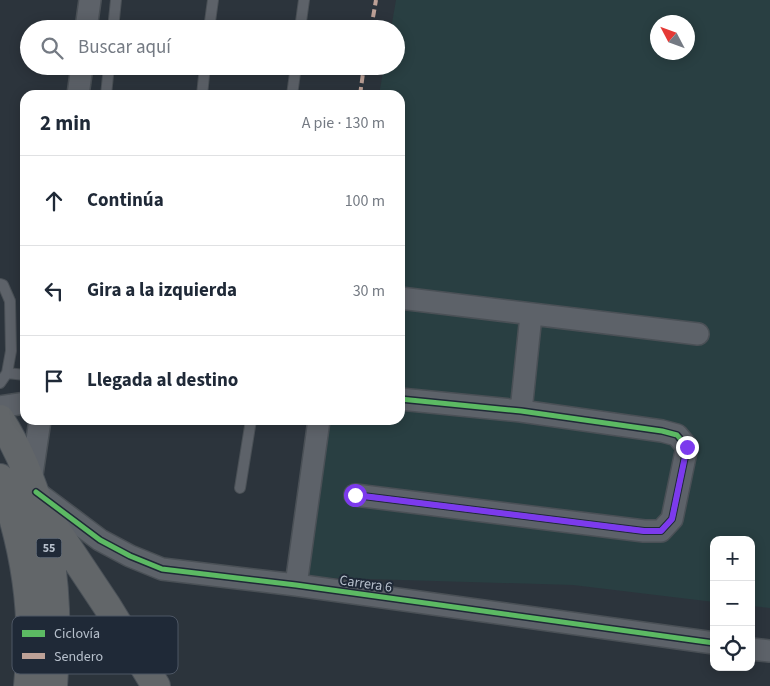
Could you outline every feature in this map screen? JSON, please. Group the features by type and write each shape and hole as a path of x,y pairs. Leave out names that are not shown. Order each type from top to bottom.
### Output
{"highway":[{"name":"55","path":"0,419 17,449 36,493 50,551 55,616"},
{"name":"55","path":"0,478 16,528 27,573 29,616"},
{"path":"36,493 113,616"},
{"path":"149,674 156,686"}],"street":[{"path":"87,20 90,0"},
{"path":"79,90 81,75"},
{"path":"405,299 698,334"},
{"path":"521,411 531,315"},
{"path":"355,495 644,531 661,531 672,519 687,447 677,435 662,431 521,411 405,399"},
{"path":"0,407 20,404"},
{"path":"36,493 40,425"},
{"path":"296,585 318,425"},
{"name":"Carrera 6","path":"36,493 100,540 130,556 162,569 296,585 710,642"},
{"path":"755,649 770,651"}],"lane":[{"path":"114,20 116,0"},
{"path":"211,20 213,0"},
{"path":"301,20 304,0"},
{"path":"107,90 108,75"},
{"path":"203,90 204,75"},
{"path":"293,90 295,75"},
{"path":"0,284 3,285 10,301 11,351 7,373 0,383"},
{"path":"7,373 20,374"},
{"path":"240,488 250,425"}],"green space":[{"path":"396,0 770,0 770,608 755,606 755,536 710,536 710,602 573,585 303,577 326,425 405,425 405,90 380,90 382,75 405,75 405,20 393,20"}],"marked path":[{"path":"373,20 376,0"},
{"path":"361,90 363,75"}],"cycle path":[{"path":"355,495 644,531 661,531 672,519 687,447 677,435 662,431 521,411 405,399"},
{"path":"36,492 100,540 130,556 162,569 296,585 710,642"}],"route":[{"path":"355,495 644,531 661,531 672,519 687,447"}]}
